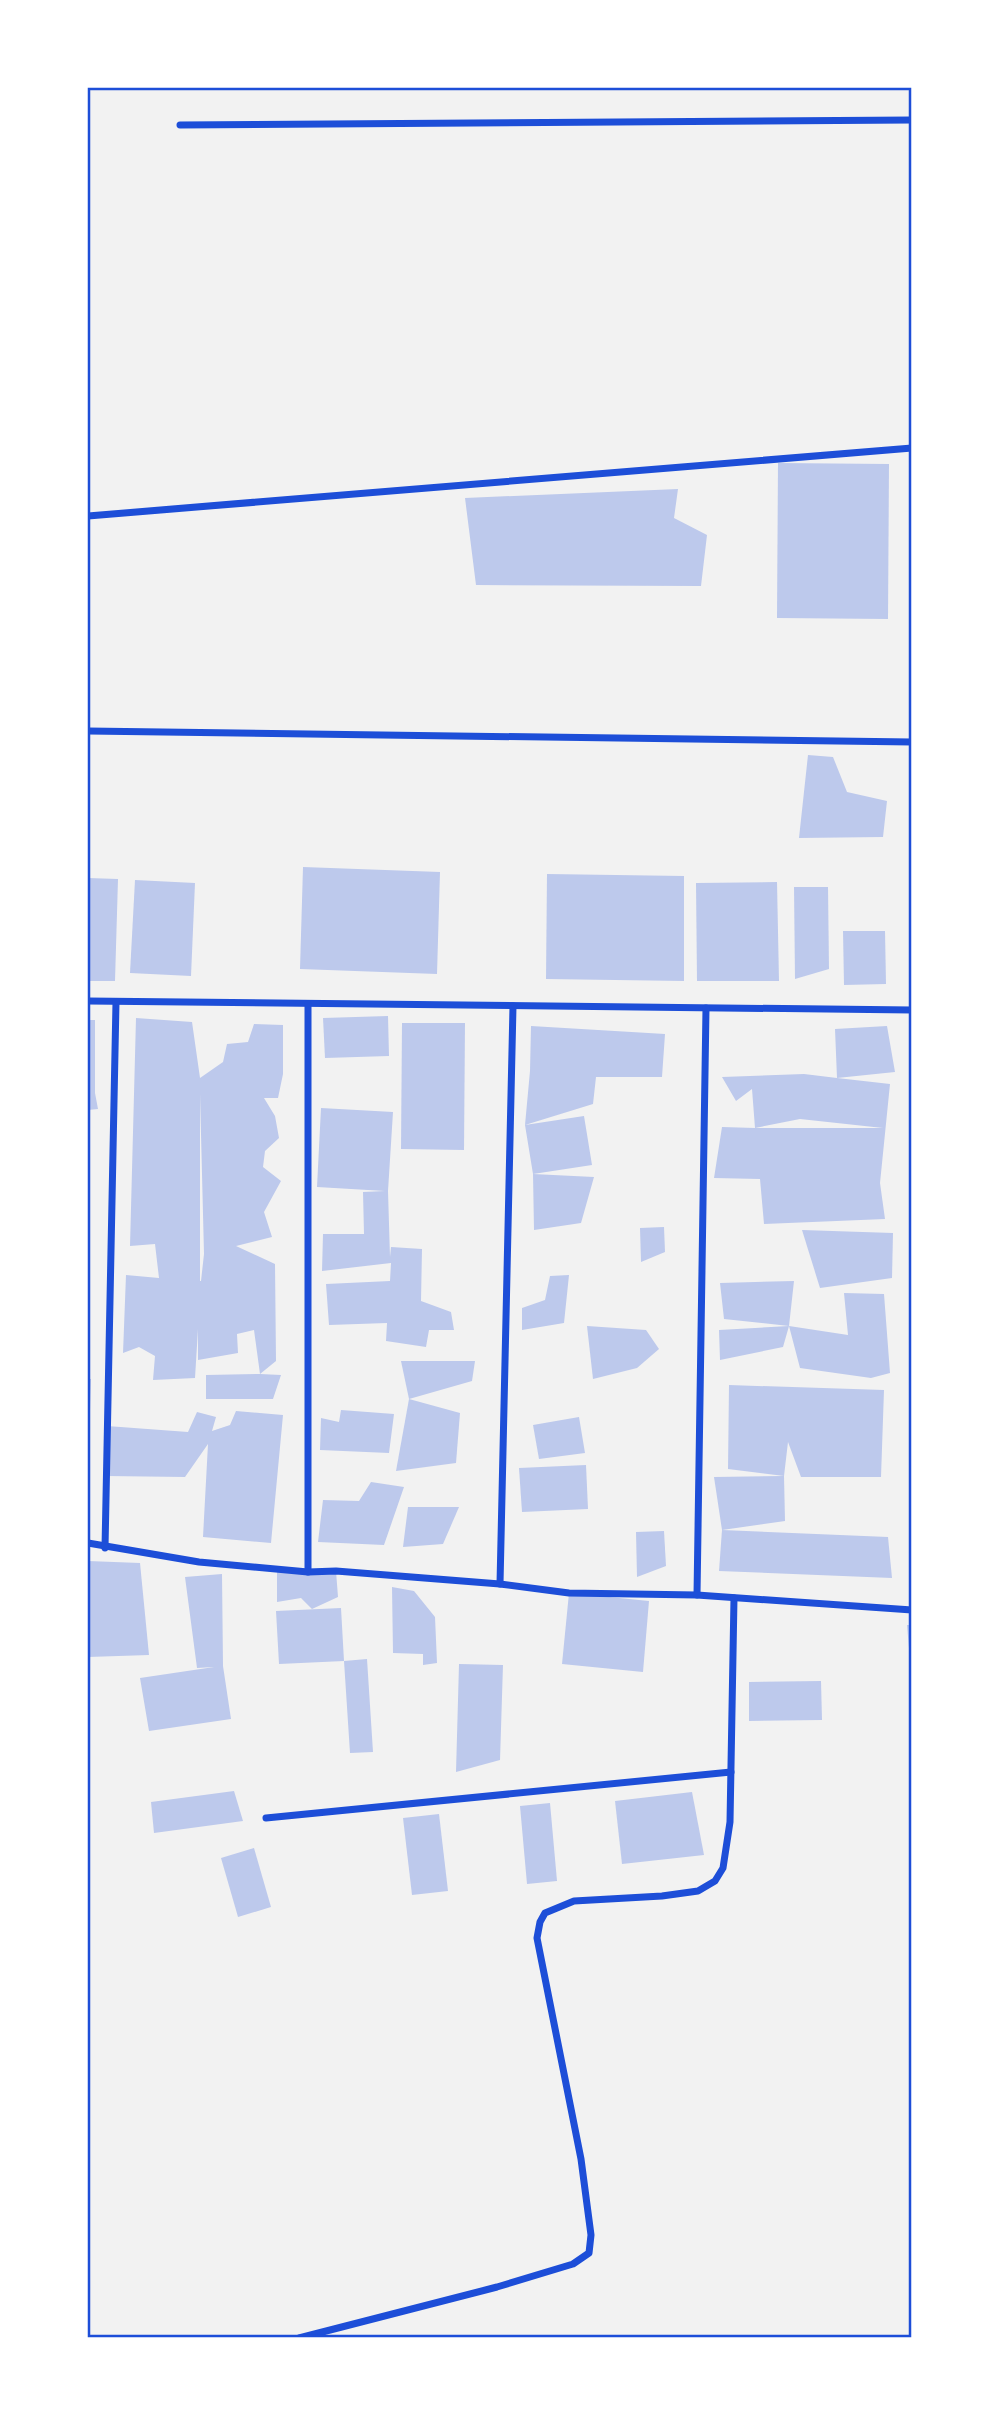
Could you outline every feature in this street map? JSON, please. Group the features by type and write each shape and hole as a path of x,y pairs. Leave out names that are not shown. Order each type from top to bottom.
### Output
{"street":[{"path":"180,125 912,120"},
{"path":"88,516 912,449"},
{"path":"88,731 912,742"},
{"path":"88,1001 912,1010"},
{"path":"105,1548 116,1002"},
{"path":"308,1004 309,1572"},
{"path":"500,1584 513,1006"},
{"path":"697,1595 706,1008"},
{"path":"88,1543 199,1562 309,1572 336,1571 500,1584 569,1593 697,1595 912,1610"},
{"path":"299,2337 497,2287 573,2264 589,2253 592,2235 581,2159 537,1938 540,1922 545,1913 574,1902 698,1891 715,1881 723,1868 730,1822 734,1598"},
{"path":"266,1818 731,1772"}],"building":[{"path":"778,463 889,464 888,619 777,618"},
{"path":"678,489 674,518 707,535 701,586 476,585 465,498"},
{"path":"808,755 833,757 847,792 887,801 883,837 799,838"},
{"path":"303,867 440,872 437,974 300,969"},
{"path":"547,874 684,876 684,981 546,979"},
{"path":"88,878 118,879 115,981 88,981"},
{"path":"135,880 195,883 191,976 130,973"},
{"path":"777,882 779,981 697,981 696,883"},
{"path":"794,887 828,887 829,969 795,979"},
{"path":"843,931 885,931 886,984 844,985"},
{"path":"388,1016 389,1056 325,1058 323,1018"},
{"path":"136,1018 192,1022 200,1078 223,1062 227,1044 248,1042 254,1024 283,1025 283,1074 278,1098 264,1098 275,1116 279,1138 265,1151 263,1167 281,1181 264,1212 272,1237 236,1246 275,1264 276,1361 260,1374 254,1330 237,1334 238,1353 198,1360 198,1329 195,1378 153,1380 155,1356 139,1347 123,1353 126,1275 159,1278 155,1244 130,1246","holes":["200,1094 204,1254 200,1281"]},
{"path":"88,1020 95,1020 95,1093 98,1109 88,1110"},
{"path":"402,1023 465,1023 464,1150 401,1149"},
{"path":"531,1026 665,1034 662,1077 596,1077 593,1104 525,1125"},
{"path":"887,1026 895,1072 837,1078 835,1029"},
{"path":"804,1074 890,1084 880,1183 885,1219 764,1224 760,1179 714,1178 722,1127 755,1128 752,1089 736,1101 722,1077","holes":["800,1119 883,1128 755,1128"]},
{"path":"321,1108 393,1112 388,1191 390,1257 391,1247 422,1249 421,1301 451,1312 454,1330 429,1330 426,1347 386,1341 387,1323 329,1325 326,1284 390,1281 391,1263 322,1271 323,1234 364,1234 363,1192 385,1191 317,1187"},
{"path":"584,1116 592,1165 533,1174 525,1125"},
{"path":"533,1174 594,1177 581,1223 534,1230"},
{"path":"664,1227 665,1252 641,1262 640,1228"},
{"path":"802,1230 893,1233 892,1278 820,1288"},
{"path":"569,1275 564,1323 522,1330 522,1308 545,1300 550,1276"},
{"path":"794,1281 789,1326 724,1319 720,1283"},
{"path":"844,1293 884,1294 890,1373 871,1378 800,1368 789,1326 848,1335"},
{"path":"587,1326 646,1330 659,1349 637,1368 593,1379"},
{"path":"789,1326 783,1347 720,1360 719,1330"},
{"path":"401,1361 475,1361 472,1381 409,1399"},
{"path":"206,1375 281,1375 273,1399 206,1399"},
{"path":"88,1379 91,1379 90,1409 88,1409"},
{"path":"729,1385 884,1390 881,1477 801,1477 788,1442 784,1476 728,1469"},
{"path":"409,1399 460,1413 456,1463 396,1471"},
{"path":"341,1410 394,1414 389,1453 320,1450 321,1418 339,1422"},
{"path":"236,1411 283,1415 271,1543 203,1537 208,1444 185,1477 106,1476 107,1426 188,1432 197,1412 216,1417 212,1431 230,1425"},
{"path":"579,1417 585,1453 539,1459 533,1425"},
{"path":"586,1465 588,1509 522,1512 519,1468"},
{"path":"784,1476 785,1521 722,1530 714,1477"},
{"path":"371,1482 404,1487 384,1545 318,1542 323,1500 359,1501"},
{"path":"408,1507 459,1507 443,1544 403,1547"},
{"path":"722,1530 888,1537 892,1578 719,1571"},
{"path":"664,1531 666,1566 637,1577 636,1532"},
{"path":"88,1561 140,1563 149,1655 88,1657"},
{"path":"277,1569 336,1571 338,1597 312,1609 301,1598 277,1602"},
{"path":"222,1574 223,1666 231,1719 149,1731 140,1678 214,1667 197,1668 185,1577"},
{"path":"392,1587 414,1591 435,1617 437,1663 423,1665 423,1654 393,1653"},
{"path":"569,1593 649,1601 643,1672 562,1664"},
{"path":"341,1608 344,1661 279,1664 276,1611"},
{"path":"907,1625 912,1625 912,1660 910,1660"},
{"path":"367,1659 373,1752 350,1753 344,1661"},
{"path":"459,1664 503,1665 500,1760 456,1772"},
{"path":"821,1681 822,1720 749,1721 749,1682"},
{"path":"234,1791 243,1821 154,1833 151,1802"},
{"path":"692,1792 704,1855 622,1864 615,1801"},
{"path":"550,1803 557,1881 527,1884 520,1806"},
{"path":"439,1814 448,1891 412,1895 403,1818"},
{"path":"254,1848 271,1907 238,1917 221,1858"}]}
